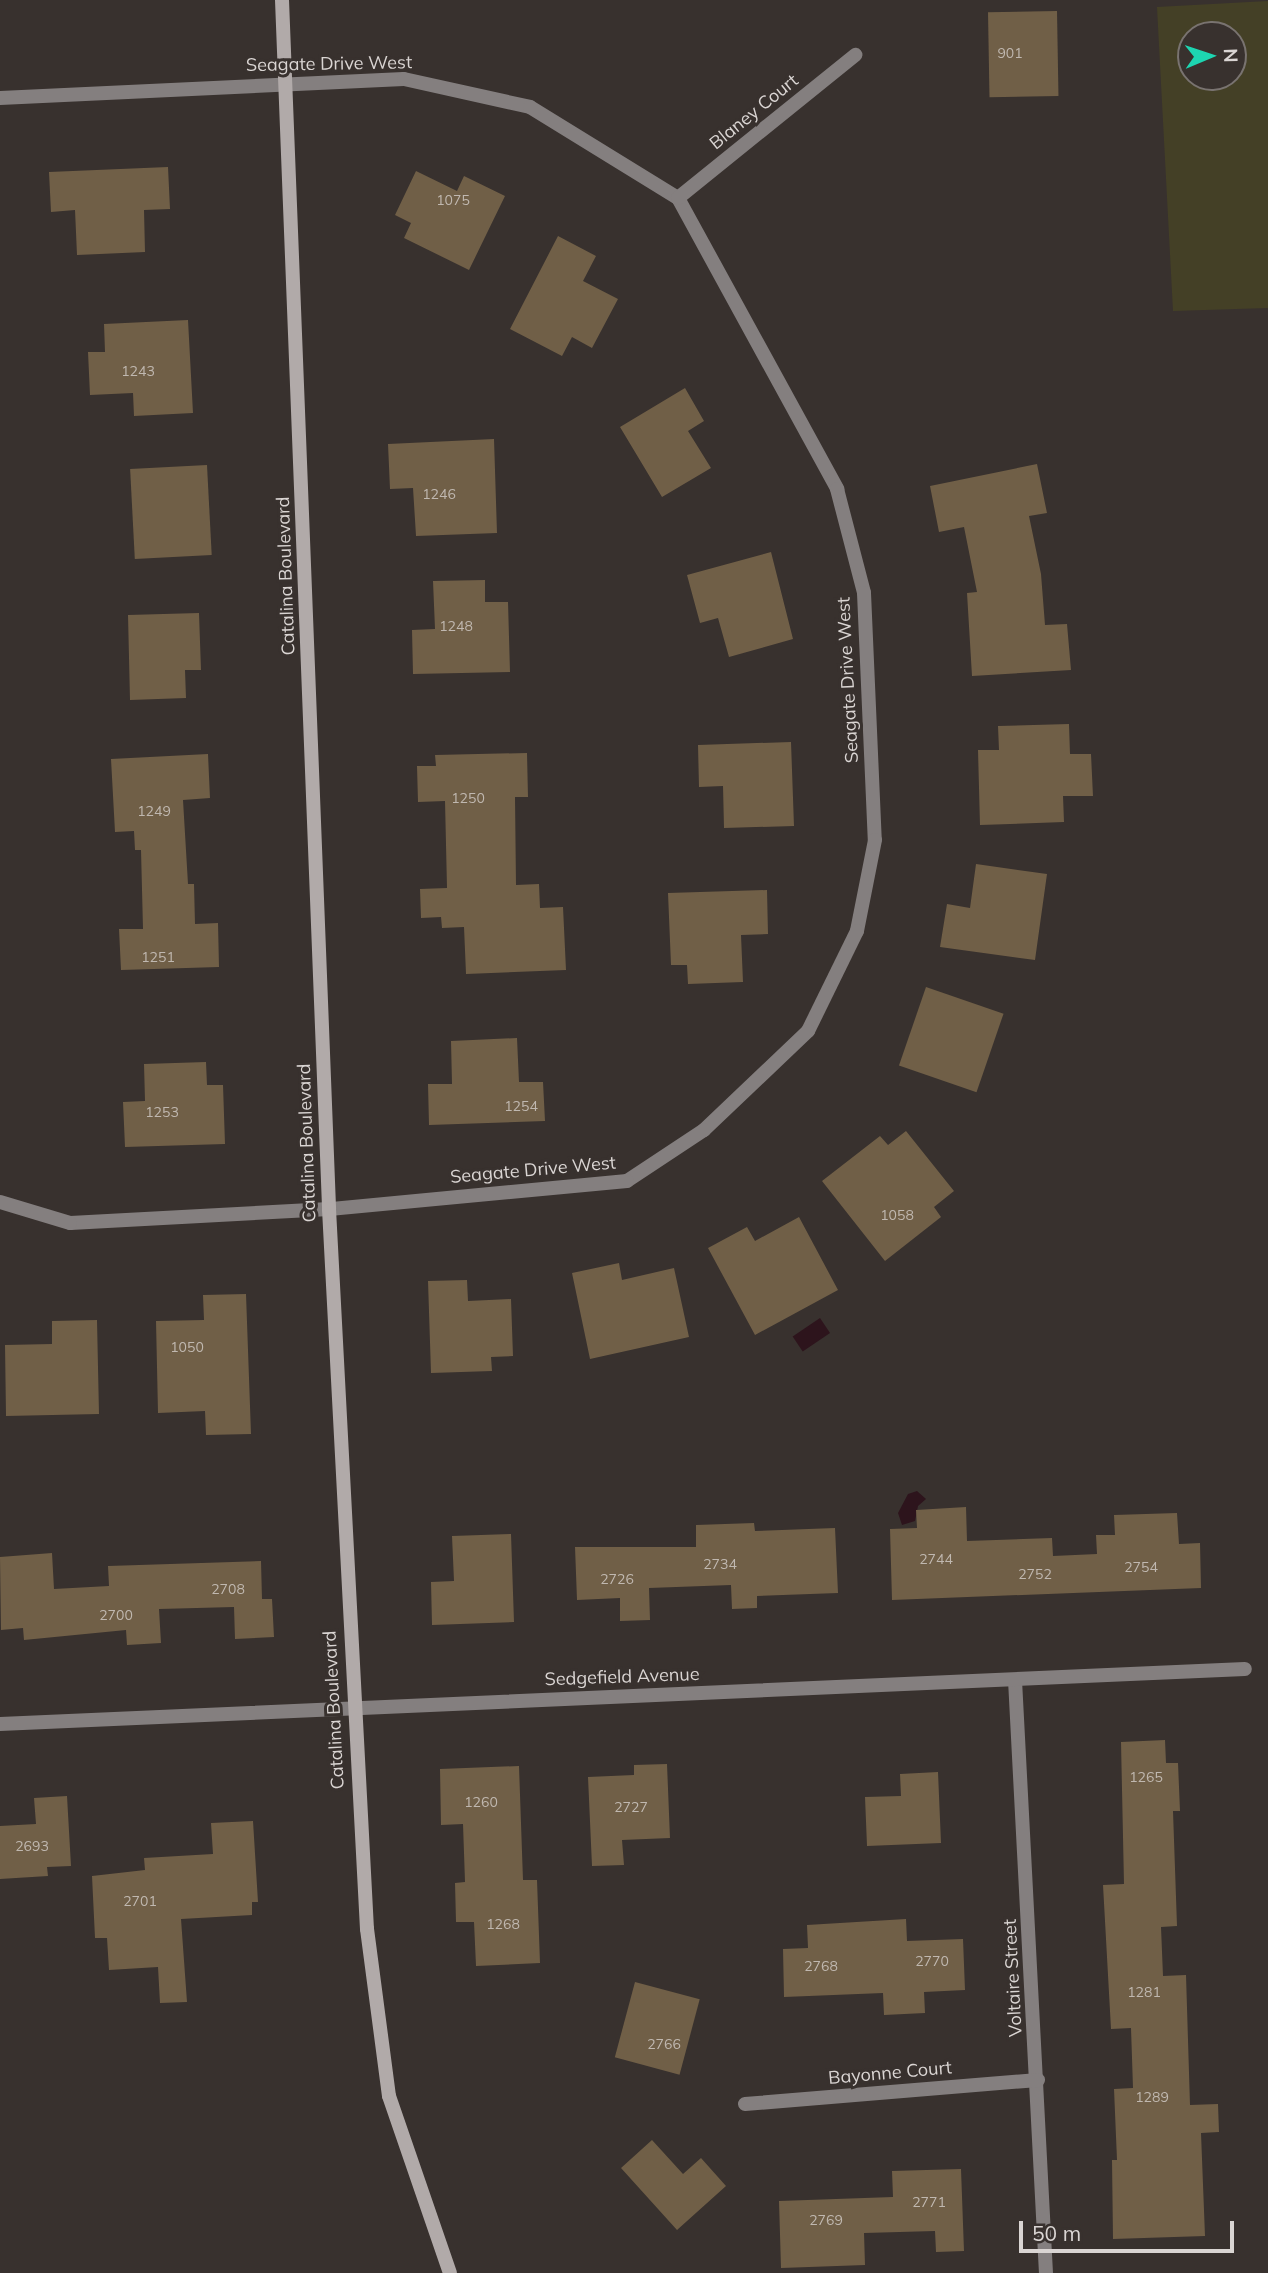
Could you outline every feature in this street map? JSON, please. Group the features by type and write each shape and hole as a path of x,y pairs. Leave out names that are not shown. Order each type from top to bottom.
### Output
{"street":[{"name":"Catalina Boulevard","path":"282,0 288,81 329,1209 353,1708 367,1929 389,2096 450,2273"},
{"name":"Blaney Court","path":"677,198 855,55"},
{"name":"Seagate Drive West","path":"0,98 288,81 404,79 530,107 677,198 837,489 864,593 875,840 857,931 808,1031 704,1130 627,1181 329,1209 70,1223 0,1202"},
{"name":"Sedgefield Avenue","path":"0,1724 1245,1670"},
{"name":"Voltaire Street","path":"1015,1680 1046,2273"},
{"name":"Bayonne Court","path":"745,2104 1038,2080"}],"shaded area":[{"path":"1268,1 1268,308 1173,311 1157,7"},
{"path":"820,1318 830,1333 803,1351 793,1336"},
{"path":"917,1491 926,1499 918,1506 915,1521 902,1525 898,1513 908,1494"}],"building":[{"path":"1057,11 1058,96 989,97 988,12"},
{"path":"168,167 170,209 144,210 145,252 77,255 75,210 51,212 49,172"},
{"path":"416,171 457,191 464,176 505,196 469,270 404,238 411,223 395,215"},
{"path":"558,236 596,256 583,281 618,299 592,348 572,337 562,356 510,329"},
{"path":"188,320 193,413 134,416 133,393 90,395 88,352 105,352 104,324"},
{"path":"685,388 704,421 688,431 711,468 662,497 620,427"},
{"path":"494,439 497,533 416,536 413,488 390,489 388,444"},
{"path":"1037,464 1047,513 1029,516 1041,574 1045,625 1067,624 1071,670 972,676 967,593 977,592 964,527 939,532 930,486"},
{"path":"207,465 212,555 135,559 130,469"},
{"path":"771,552 793,639 729,657 718,618 700,623 687,575"},
{"path":"485,580 485,602 508,602 510,672 413,674 412,630 435,629 433,581"},
{"path":"199,613 201,670 185,670 186,698 130,700 128,615"},
{"path":"1069,724 1070,754 1091,754 1093,796 1063,796 1064,822 980,825 978,750 999,750 998,726"},
{"path":"791,742 794,826 724,828 723,786 699,787 698,745"},
{"path":"527,753 528,797 515,797 516,885 539,884 540,908 563,907 566,970 466,974 464,927 442,928 441,917 421,918 420,889 447,888 445,801 418,802 417,766 436,766 435,755"},
{"path":"208,754 210,798 183,800 188,884 194,884 195,924 218,923 219,967 121,970 119,929 143,929 141,850 135,850 134,831 115,832 111,759"},
{"path":"976,864 1047,874 1035,960 940,947 947,904 970,908"},
{"path":"767,890 768,934 741,935 743,982 688,984 687,965 671,965 668,893"},
{"path":"926,987 1004,1014 977,1092 899,1065"},
{"path":"517,1038 519,1082 543,1082 545,1121 429,1125 428,1084 452,1084 451,1041"},
{"path":"206,1062 207,1085 223,1085 225,1144 125,1147 123,1102 145,1101 144,1064"},
{"path":"906,1131 954,1191 934,1207 941,1217 885,1261 822,1181 880,1136 888,1145"},
{"path":"799,1217 838,1290 755,1335 708,1248 747,1227 755,1241"},
{"path":"619,1263 622,1280 674,1268 689,1337 590,1359 572,1273"},
{"path":"467,1280 468,1301 511,1299 513,1356 491,1357 492,1371 431,1373 428,1281"},
{"path":"246,1294 251,1434 206,1435 205,1411 158,1413 156,1321 204,1320 203,1295"},
{"path":"97,1320 99,1414 6,1416 5,1345 52,1344 52,1321"},
{"path":"966,1507 967,1541 1052,1538 1053,1556 1097,1554 1096,1535 1115,1535 1114,1515 1177,1513 1179,1544 1200,1543 1201,1588 892,1600 890,1529 917,1528 916,1510"},
{"path":"754,1523 755,1531 835,1528 838,1593 757,1596 757,1608 732,1609 731,1585 649,1588 650,1620 620,1621 620,1598 577,1600 575,1547 696,1547 696,1525"},
{"path":"511,1534 514,1622 432,1625 431,1582 454,1581 452,1536"},
{"path":"52,1553 54,1589 109,1586 108,1566 261,1561 262,1599 272,1599 274,1637 235,1639 234,1607 159,1609 161,1643 127,1645 126,1630 24,1640 23,1628 1,1630 0,1557"},
{"path":"1165,1740 1166,1763 1178,1763 1180,1811 1173,1811 1177,1926 1161,1927 1163,1976 1186,1975 1190,2105 1218,2104 1219,2132 1201,2133 1205,2236 1113,2239 1112,2160 1117,2160 1114,2089 1133,2088 1131,2028 1111,2029 1103,1885 1124,1884 1121,1742"},
{"path":"667,1764 670,1838 622,1840 624,1865 592,1866 588,1777 634,1775 634,1765"},
{"path":"519,1766 523,1880 537,1880 540,1963 476,1966 474,1922 456,1922 455,1883 465,1882 463,1824 441,1825 440,1769"},
{"path":"938,1772 941,1843 867,1846 865,1797 901,1796 900,1774"},
{"path":"67,1796 71,1866 47,1867 48,1876 0,1879 0,1826 36,1824 34,1798"},
{"path":"253,1821 258,1902 252,1902 252,1915 181,1919 187,2002 160,2003 158,1967 109,1970 107,1938 95,1938 92,1876 145,1870 144,1858 213,1854 211,1823"},
{"path":"906,1919 907,1941 963,1939 965,1990 924,1992 925,2013 884,2015 883,1993 784,1997 783,1949 808,1948 807,1925"},
{"path":"635,1982 700,1999 680,2075 615,2057"},
{"path":"652,2140 683,2174 701,2158 726,2186 677,2230 621,2168"},
{"path":"961,2169 964,2251 936,2252 935,2231 864,2233 865,2265 781,2268 779,2201 893,2197 892,2171"}]}
